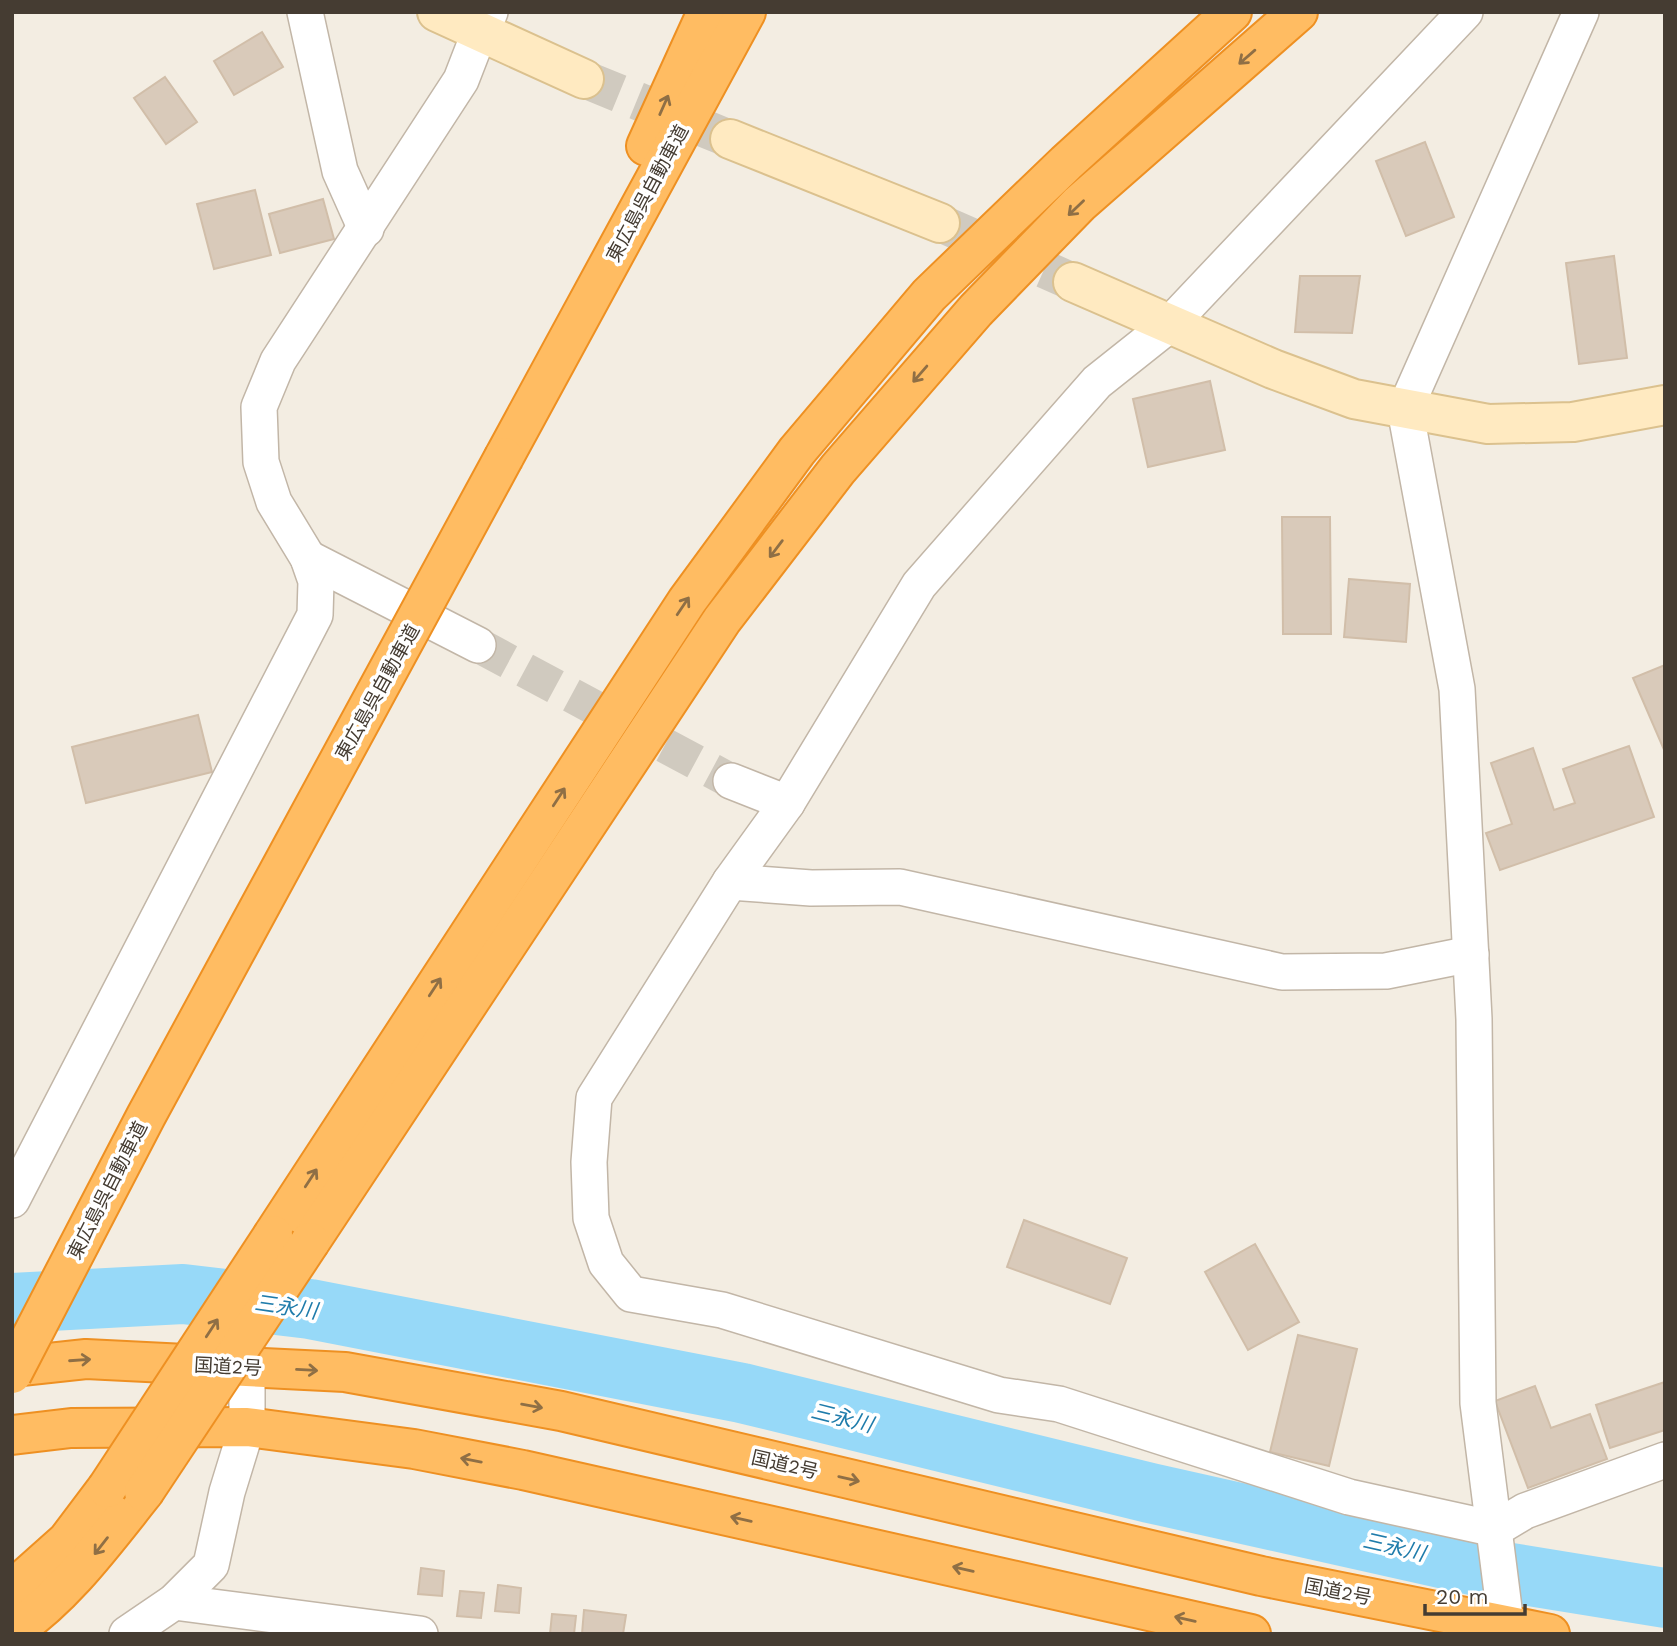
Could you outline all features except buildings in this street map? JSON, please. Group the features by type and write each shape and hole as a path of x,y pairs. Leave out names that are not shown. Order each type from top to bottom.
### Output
{"highway":[{"path":"504,457 706,12"},
{"name":"東広島呉自動車道","path":"12,1374 146,1116 746,12"},
{"path":"1066,163 1151,66 1205,12"},
{"path":"12,1632 32,1619 90,1559 125,1490 273,1235 687,601 797,451 929,295 1066,163 1232,12"},
{"path":"12,1590 125,1490 310,1242 722,620 838,468 976,310 1079,204 1298,12"},
{"name":"国道2号","path":"12,1367 86,1359 345,1372 561,1411 1261,1576 1510,1629 1550,1634"},
{"path":"12,1435 71,1429 247,1427 414,1449 523,1470 1251,1634"}],"street":[{"path":"305,12 340,171 366,229"},
{"path":"437,12 485,22 584,79"},
{"path":"1465,12 1170,324 1097,382 919,585 787,803 730,882 594,1098 589,1162 591,1218 606,1263 631,1294 722,1310 999,1395 1059,1404 1349,1497 1495,1529 1525,1511 1665,1460"},
{"path":"1510,1629 1478,1404 1474,1019 1457,689 1405,409 1581,12"},
{"path":"12,1200 315,615 316,581 308,558 274,502 261,462 259,408 278,361 461,80 485,22"},
{"path":"730,139 940,223"},
{"path":"1073,282 1273,369 1354,400 1488,424 1573,422 1665,405"},
{"path":"308,558 478,645"},
{"path":"731,781 787,803"},
{"path":"730,882 811,888 900,887 1282,972 1386,971 1471,954"},
{"path":"127,1634 174,1602 211,1565 227,1492 247,1427 247,1367"},
{"path":"174,1602 420,1634"}],"waterway":[{"name":"三永川","path":"12,1303 183,1294 310,1309 742,1393 1150,1493 1499,1571 1665,1598"}],"tunnel":[{"path":"584,79 730,139"},
{"path":"940,223 1073,282"},
{"path":"478,645 731,781"}]}
